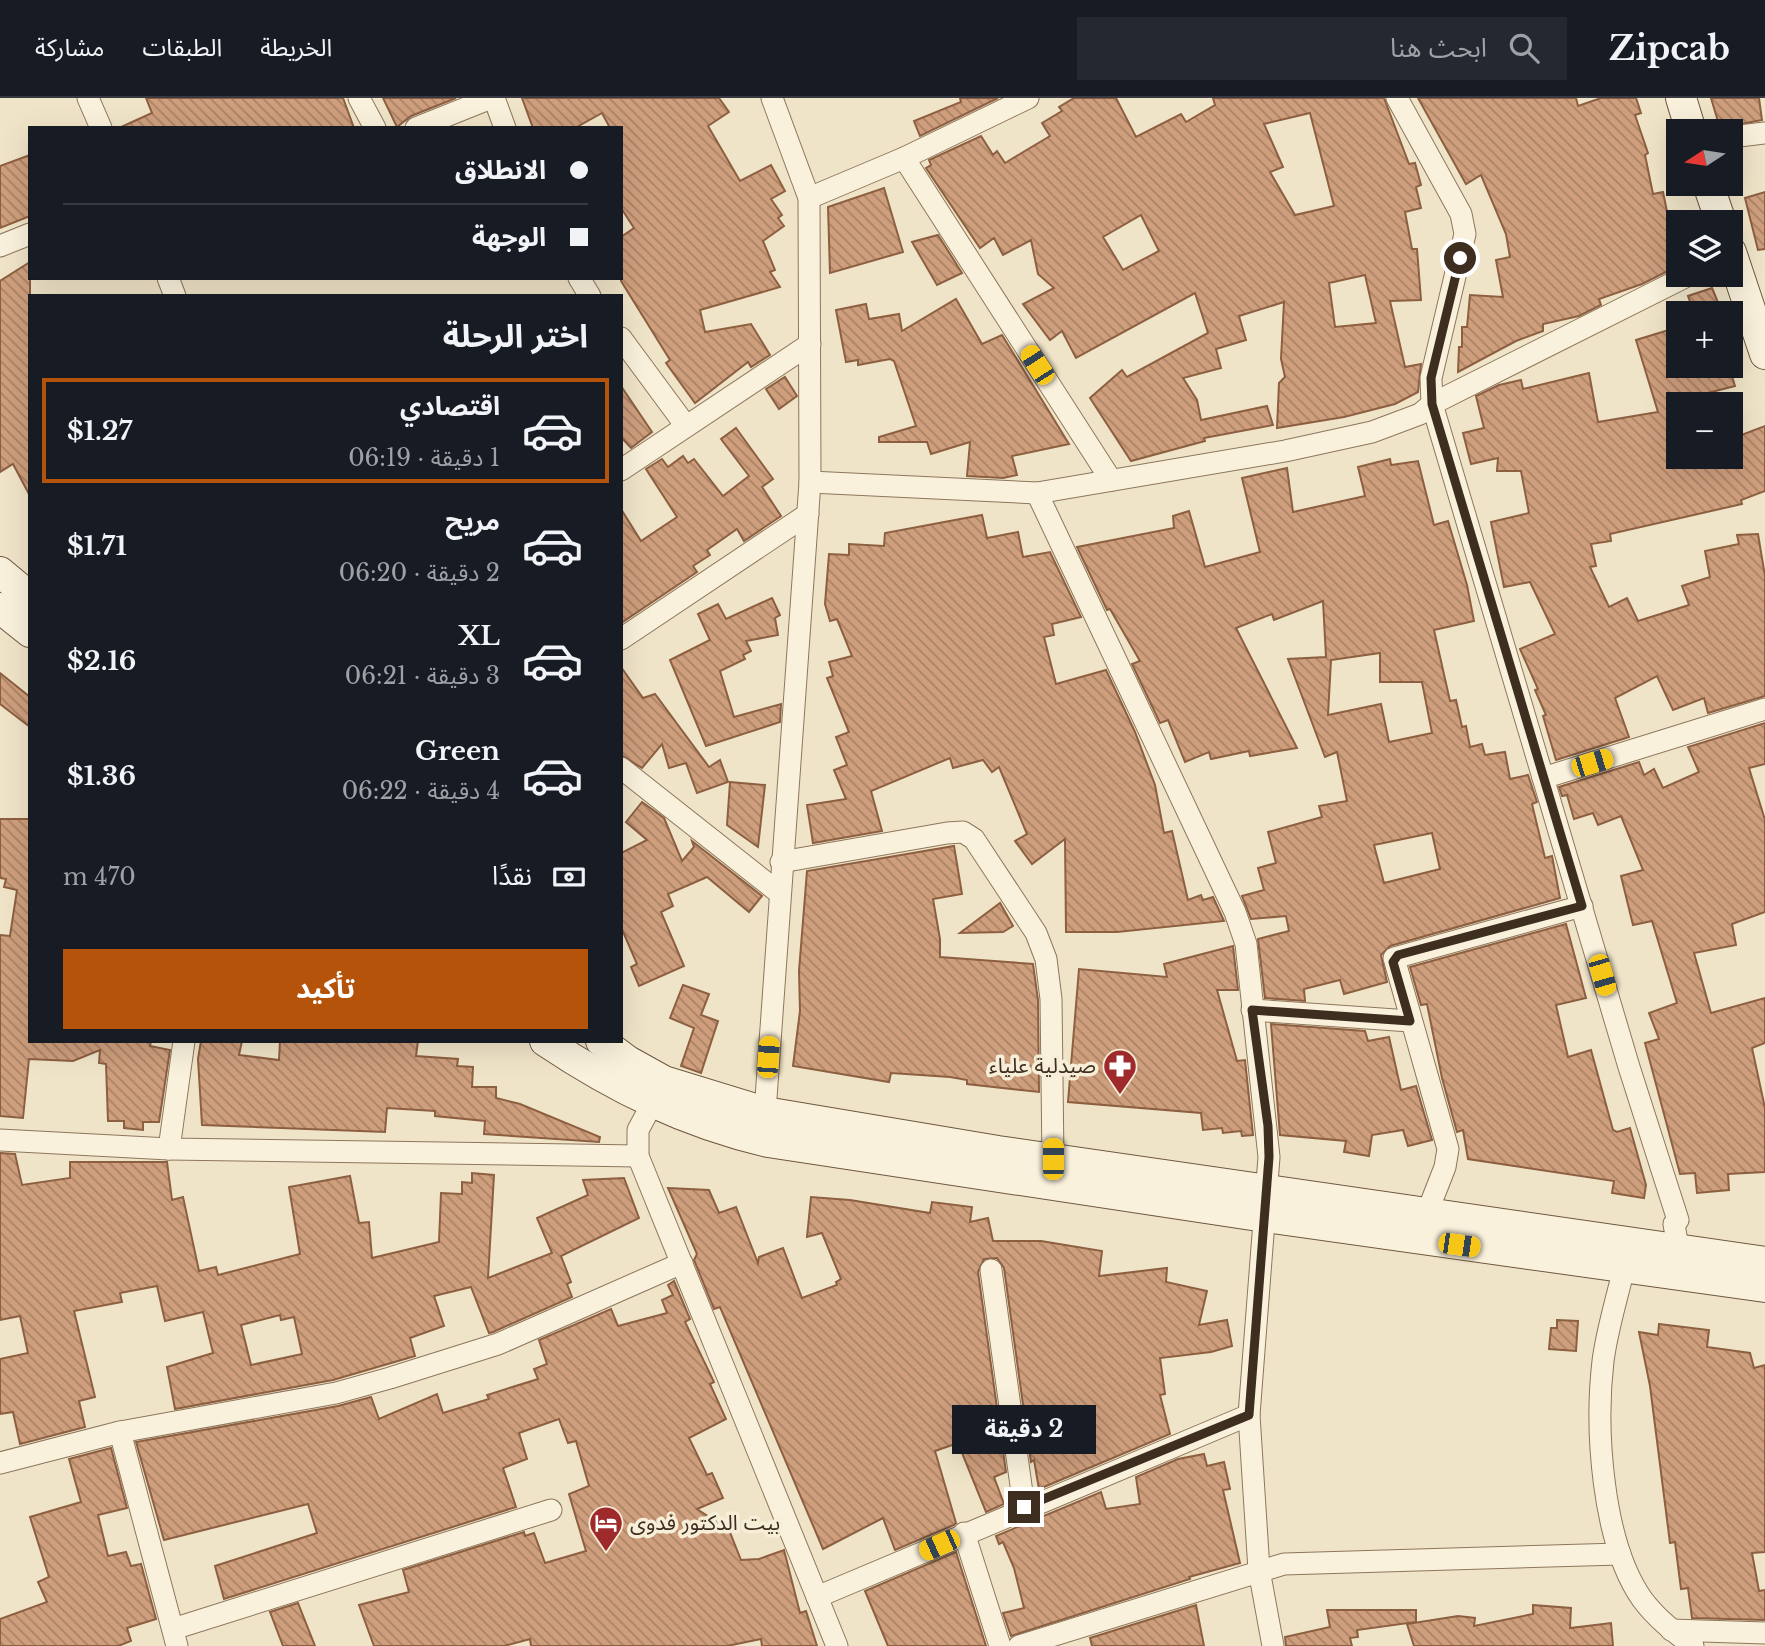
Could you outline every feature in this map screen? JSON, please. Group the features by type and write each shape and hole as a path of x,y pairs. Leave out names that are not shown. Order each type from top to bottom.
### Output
{"main road":[{"path":"1681,98 1687,119"},
{"path":"1743,287 1765,351"},
{"path":"0,572 28,595"},
{"path":"0,608 28,630"},
{"path":"548,1043 614,1085 1053,1159 1267,1204 1624,1268 1680,1263 1765,1262"},
{"path":"604,1043 628,1061 658,1092 718,1130 768,1142 1267,1204 1427,1213 1680,1263 1765,1287"}],"street":[{"path":"88,98 100,126"},
{"path":"359,98 373,126"},
{"path":"421,126 493,98 504,126"},
{"path":"765,1112 778,892 810,482 809,198 772,98"},
{"path":"809,198 904,158 1028,98"},
{"path":"1396,98 1461,214 1465,234 1431,378 1432,404 1678,1220 1674,1224 1680,1263"},
{"path":"1743,136 1765,133"},
{"path":"904,158 1111,480"},
{"path":"0,246 28,235"},
{"path":"810,482 1037,493 1285,451 1372,432 1420,414 1432,404 1666,287"},
{"path":"623,341 686,426"},
{"path":"623,469 810,344"},
{"path":"1037,493 1242,928 1268,1126 1267,1204 1249,1415 1259,1570 1273,1646"},
{"path":"623,638 808,514"},
{"path":"1543,778 1765,709"},
{"path":"623,770 778,892"},
{"path":"781,862 947,833 963,832 974,839 1036,933 1046,959 1051,999 1053,1159"},
{"path":"1427,1213 1446,1167 1448,1149 1393,962 1398,955 1582,906"},
{"path":"1252,1010 1410,1021"},
{"path":"169,1149 184,1043"},
{"path":"658,1092 638,1130 638,1156 837,1646"},
{"path":"0,1140 169,1149 638,1156"},
{"path":"0,1463 120,1432 336,1393 390,1378 498,1344 682,1263"},
{"path":"1624,1268 1604,1357 1600,1408 1603,1461 1620,1554 1641,1598 1671,1629 1693,1646"},
{"path":"991,1270 1024,1507"},
{"path":"817,1597 1024,1507 1249,1415"},
{"path":"120,1432 175,1637 551,1510"},
{"path":"964,1533 1000,1646"},
{"path":"1019,1646 1259,1570 1302,1562 1620,1554"},
{"path":"1671,1629 1765,1633"}],"building":[{"path":"146,98 343,98 353,126 123,126 152,113"},
{"path":"383,98 456,98 411,116 397,126"},
{"path":"522,98 719,98 729,112 708,126 740,181 771,165 785,191 771,199 782,215 778,218 784,226 763,241 775,270 770,272 780,287 700,310 705,332 751,324 770,355 751,367 748,362 695,403 666,363 670,360 621,281 623,236 634,228 623,211 623,126 609,126 602,113 579,126 532,126"},
{"path":"960,98 998,98 920,136 914,121 961,102"},
{"path":"1074,98 1116,98 1136,137 1181,114 1186,122 1215,105 1213,98 1384,98 1409,164 1415,163 1421,185 1416,187 1421,208 1405,212 1412,249 1417,249 1421,300 1390,301 1405,367 1421,364 1418,392 1395,404 1344,417 1277,428 1279,383 1285,377 1281,359 1284,302 1239,316 1246,340 1216,349 1221,368 1183,378 1197,400 1201,420 1267,406 1273,425 1204,438 1205,441 1131,461 1090,398 1122,370 1127,377 1208,333 1195,293 1076,358 1062,331 1050,340 1023,304 1054,288 1038,274 1031,240 1003,255 994,238 980,248 926,168 931,165 929,160 981,136 993,155 997,151 1005,163 1050,136 1042,123 1062,111 1059,107","holes":["1310,113 1334,206 1295,215 1270,172 1283,167 1264,124","1141,215 1159,251 1123,270 1103,237","1365,275 1376,323 1335,327 1329,283"]},
{"path":"1418,98 1576,98 1578,106 1601,98 1636,98 1641,113 1635,115 1648,153 1645,155 1653,194 1663,192 1667,210 1666,272 1642,284 1599,299 1601,305 1579,316 1543,324 1543,331 1516,341 1458,372 1462,327 1467,327 1470,295 1503,297 1496,260 1510,257 1506,234 1481,175 1466,184"},
{"path":"1711,98 1759,98 1762,120 1743,124 1743,119 1717,119"},
{"path":"28,156 28,217 0,228 0,166"},
{"path":"884,188 903,252 830,273 828,207"},
{"path":"1765,192 1765,249 1758,250 1745,198"},
{"path":"938,235 962,273 937,285 912,242"},
{"path":"28,263 28,492 13,464 0,472 0,281"},
{"path":"1712,288 1717,301 1690,301 1688,296"},
{"path":"956,299 982,344 1002,335 1069,444 1012,456 1017,475 1003,478 967,476 970,442 931,454 927,442 879,442 879,437 916,426 894,361 890,359 858,365 858,360 846,362 836,310 866,304 869,319 899,314 902,331"},
{"path":"1666,331 1666,378 1733,378 1735,386 1712,392 1666,392 1666,469 1743,469 1743,434 1765,426 1765,491 1741,500 1742,504 1610,534 1611,541 1591,544 1596,566 1590,567 1609,607 1627,598 1638,621 1689,605 1682,586 1710,577 1705,551 1739,544 1737,535 1758,534 1765,576 1765,696 1708,713 1704,698 1673,710 1657,676 1615,698 1629,737 1556,760 1543,716 1546,715 1535,690 1538,689 1520,649 1555,634 1530,582 1504,587 1491,522 1529,513 1521,471 1497,471 1498,458 1471,464 1463,433 1484,428 1476,396 1499,385 1521,380 1523,389 1589,373 1598,422 1658,412 1636,340"},
{"path":"785,377 797,396 779,409 766,389"},
{"path":"623,389 652,432 631,448 623,439"},
{"path":"736,428 773,479 762,487 781,516 744,541 737,529 707,550 710,555 693,566 697,572 623,622 623,512 641,541 677,517 646,469 662,459 668,467 683,456 688,463 694,459 723,496 749,476 721,439"},
{"path":"1390,459 1391,465 1418,461 1434,525 1448,521 1467,585 1474,621 1434,630 1450,701 1456,700 1462,727 1466,726 1470,747 1482,744 1485,755 1505,752 1510,779 1528,775 1537,802 1532,804 1545,858 1552,856 1560,898 1390,946 1381,955 1387,982 1344,994 1340,980 1304,989 1305,1001 1265,998 1258,939 1289,931 1286,916 1251,919 1242,896 1264,890 1258,868 1276,863 1268,832 1322,817 1319,806 1347,801 1337,752 1325,757 1288,659 1326,657 1323,601 1274,620 1272,614 1236,628 1297,748 1250,756 1249,751 1211,759 1209,752 1185,762 1168,720 1160,723 1132,664 1140,661 1110,609 1107,610 1077,547 1174,528 1173,516 1189,511 1205,567 1260,552 1242,478 1287,468 1293,512 1365,496 1358,467","holes":["1380,653 1380,682 1422,682 1432,733 1389,742 1381,704 1328,715 1331,660","1432,833 1440,869 1384,883 1374,845"]},
{"path":"982,515 987,538 1018,532 1023,557 1050,552 1081,617 1052,624 1054,635 1044,637 1056,684 1106,670 1135,732 1155,785 1164,833 1172,831 1188,900 1201,895 1203,900 1213,897 1224,921 1117,932 1066,932 1065,839 1032,864 1015,841 1027,834 999,767 992,772 983,760 953,768 950,758 871,791 882,831 813,843 807,805 846,799 834,770 847,765 836,737 849,732 827,678 833,676 829,662 852,656 837,619 830,621 825,604 829,554 849,555 849,544 884,546 885,533"},
{"path":"772,598 780,615 775,618 778,635 746,641 751,651 743,655 745,659 720,671 734,717 781,704 780,722 706,746 670,660 710,640 698,614 718,604 726,619"},
{"path":"623,670 643,698 655,694 709,767 720,760 728,782 697,793 686,763 669,768 662,744 642,768 623,756"},
{"path":"0,673 28,695 28,725 0,704"},
{"path":"1765,723 1765,764 1749,768 1765,820 1765,912 1732,924 1736,945 1694,953 1711,1013 1765,998 1765,1043 1752,1048 1765,1108 1765,1172 1728,1174 1729,1190 1697,1193 1695,1173 1680,1174 1645,1043 1659,1039 1649,1013 1677,1003 1652,921 1633,925 1621,876 1643,870 1621,816 1598,825 1593,813 1574,819 1567,795 1562,796 1559,787 1639,762 1644,775 1654,769 1663,788 1699,772 1688,747"},
{"path":"730,782 765,785 758,847 727,825"},
{"path":"642,802 664,818 682,861 694,847 692,841 762,896 749,912 707,877 668,894 673,906 661,912 684,966 639,986 631,967 637,964 623,932 623,852 647,840 626,822"},
{"path":"0,819 28,819 28,1043 151,1043 150,1046 170,1050 159,1122 143,1122 143,1130 124,1128 124,1121 108,1121 106,1064 99,1063 100,1050 73,1061 29,1059 23,1118 0,1116 0,935 10,936 17,890 4,887 6,879 0,878"},
{"path":"954,846 962,894 933,899 940,939 940,957 1033,964 1038,1000 1039,1092 967,1084 967,1080 950,1077 891,1073 889,1082 793,1066 800,1011 799,971 807,871"},
{"path":"1000,903 1013,926 1003,932 960,933"},
{"path":"1566,924 1586,998 1556,1005 1568,1057 1591,1050 1613,1130 1617,1132 1630,1128 1646,1185 1644,1198 1612,1193 1614,1181 1468,1159 1463,1130 1457,1132 1442,1078 1427,1004 1421,1005 1410,967"},
{"path":"1233,946 1238,990 1217,990 1237,1061 1245,1060 1253,1135 1242,1136 1241,1131 1223,1133 1222,1128 1203,1130 1201,1113 1068,1102 1079,969 1167,977 1164,964"},
{"path":"683,985 709,994 701,1015 718,1021 701,1073 681,1066 694,1028 670,1018"},
{"path":"1271,1024 1365,1031 1368,1041 1389,1037 1401,1090 1416,1086 1432,1140 1408,1146 1403,1130 1372,1135 1369,1156 1344,1152 1346,1141 1280,1135"},
{"path":"201,1043 242,1043 239,1055 279,1060 280,1043 418,1043 416,1056 458,1059 457,1066 473,1067 472,1087 496,1087 496,1098 520,1104 600,1137 599,1142 484,1134 485,1121 435,1116 435,1111 387,1108 385,1132 202,1125 198,1059"},
{"path":"0,1153 15,1154 22,1185 70,1178 70,1162 167,1162 172,1200 183,1197 199,1271 216,1267 218,1275 300,1254 289,1187 350,1176 359,1223 369,1222 372,1258 439,1242 441,1193 462,1194 462,1182 472,1183 472,1173 494,1175 488,1278 552,1253 537,1218 588,1195 583,1180 624,1178 639,1218 561,1256 571,1282 567,1284 572,1297 493,1332 489,1333 471,1287 434,1296 444,1326 410,1338 415,1356 333,1380 175,1409 167,1367 213,1353 203,1312 165,1321 157,1286 120,1293 122,1302 74,1311 95,1397 79,1401 85,1427 20,1444 13,1412 0,1414 0,1359 28,1353 20,1316 0,1320","holes":["280,1315 281,1320 294,1317 302,1354 251,1365 241,1325"]},
{"path":"668,1188 709,1190 719,1213 736,1207 758,1263 759,1257 783,1248 802,1298 837,1285 836,1282 841,1279 822,1233 807,1237 811,1197 850,1200 930,1213 932,1202 972,1207 970,1222 988,1218 993,1241 1041,1241 1102,1251 1099,1276 1167,1268 1166,1282 1207,1291 1199,1325 1227,1320 1232,1346 1211,1352 1160,1358 1165,1394 1160,1395 1170,1434 1039,1489 1034,1460 1031,1462 1004,1268 997,1258 984,1259 978,1272 1006,1472 994,1477 1004,1504 986,1512 958,1443 935,1451 956,1523 954,1525 895,1550 883,1518 823,1549 720,1307 714,1309 694,1260 697,1254"},
{"path":"674,1281 690,1319 685,1322 714,1382 710,1384 726,1419 689,1438 707,1475 712,1473 723,1498 697,1509 729,1530 741,1560 759,1559 784,1550 800,1613 806,1611 817,1646 762,1646 761,1639 727,1646 531,1646 530,1639 504,1646 374,1646 359,1605 409,1592 403,1570 524,1532 525,1536 534,1533 545,1563 586,1551 569,1494 589,1486 576,1441 568,1443 559,1419 519,1433 527,1459 503,1468 516,1507 224,1599 215,1566 317,1533 308,1504 164,1540 136,1442 338,1406 371,1397 379,1419 437,1394 443,1413 489,1399 487,1395 538,1379 534,1369 547,1364 539,1340 611,1309 618,1326 667,1313 662,1300 673,1295 668,1285"},
{"path":"1557,1320 1578,1321 1576,1351 1549,1349 1551,1328 1557,1328"},
{"path":"1659,1324 1709,1330 1707,1347 1750,1353 1754,1368 1765,1365 1765,1552 1752,1553 1759,1591 1765,1590 1765,1620 1692,1618 1688,1588 1681,1589 1675,1542 1670,1543 1650,1386 1639,1332 1658,1335"},
{"path":"111,1448 127,1508 98,1515 108,1556 126,1552 131,1566 141,1564 156,1619 127,1628 131,1641 118,1646 0,1646 0,1619 47,1602 38,1582 49,1577 30,1517 81,1502 69,1459"},
{"path":"1204,1454 1207,1466 1224,1462 1230,1489 1223,1490 1240,1563 1189,1577 1190,1579 1011,1636 1003,1613 1024,1608 1014,1568 1003,1542 999,1544 996,1536 1101,1492 1106,1509 1140,1504 1136,1477 1178,1459"},
{"path":"956,1552 986,1646 888,1646 865,1591"},
{"path":"298,1603 315,1646 283,1646 270,1612"},
{"path":"1196,1605 1204,1646 1092,1646 1090,1638"},
{"path":"1533,1605 1571,1608 1570,1628 1611,1623 1613,1646 1414,1646 1407,1624 1458,1616 1475,1618 1474,1626 1533,1614"},
{"path":"1327,1610 1416,1610 1416,1622 1357,1630 1358,1637 1350,1638 1352,1646 1286,1646 1285,1637 1330,1627"}],"place":[{"name":"صيدلية علياء","path":"1120,1096"},
{"name":"بيت الدكتور فدوى","path":"606,1553"}],"route":[{"path":"1024,1507 1249,1415 1254,1323 1269,1157 1268,1126 1252,1010 1410,1021 1393,962 1398,955 1582,906 1432,404 1431,378 1460,258"}]}
